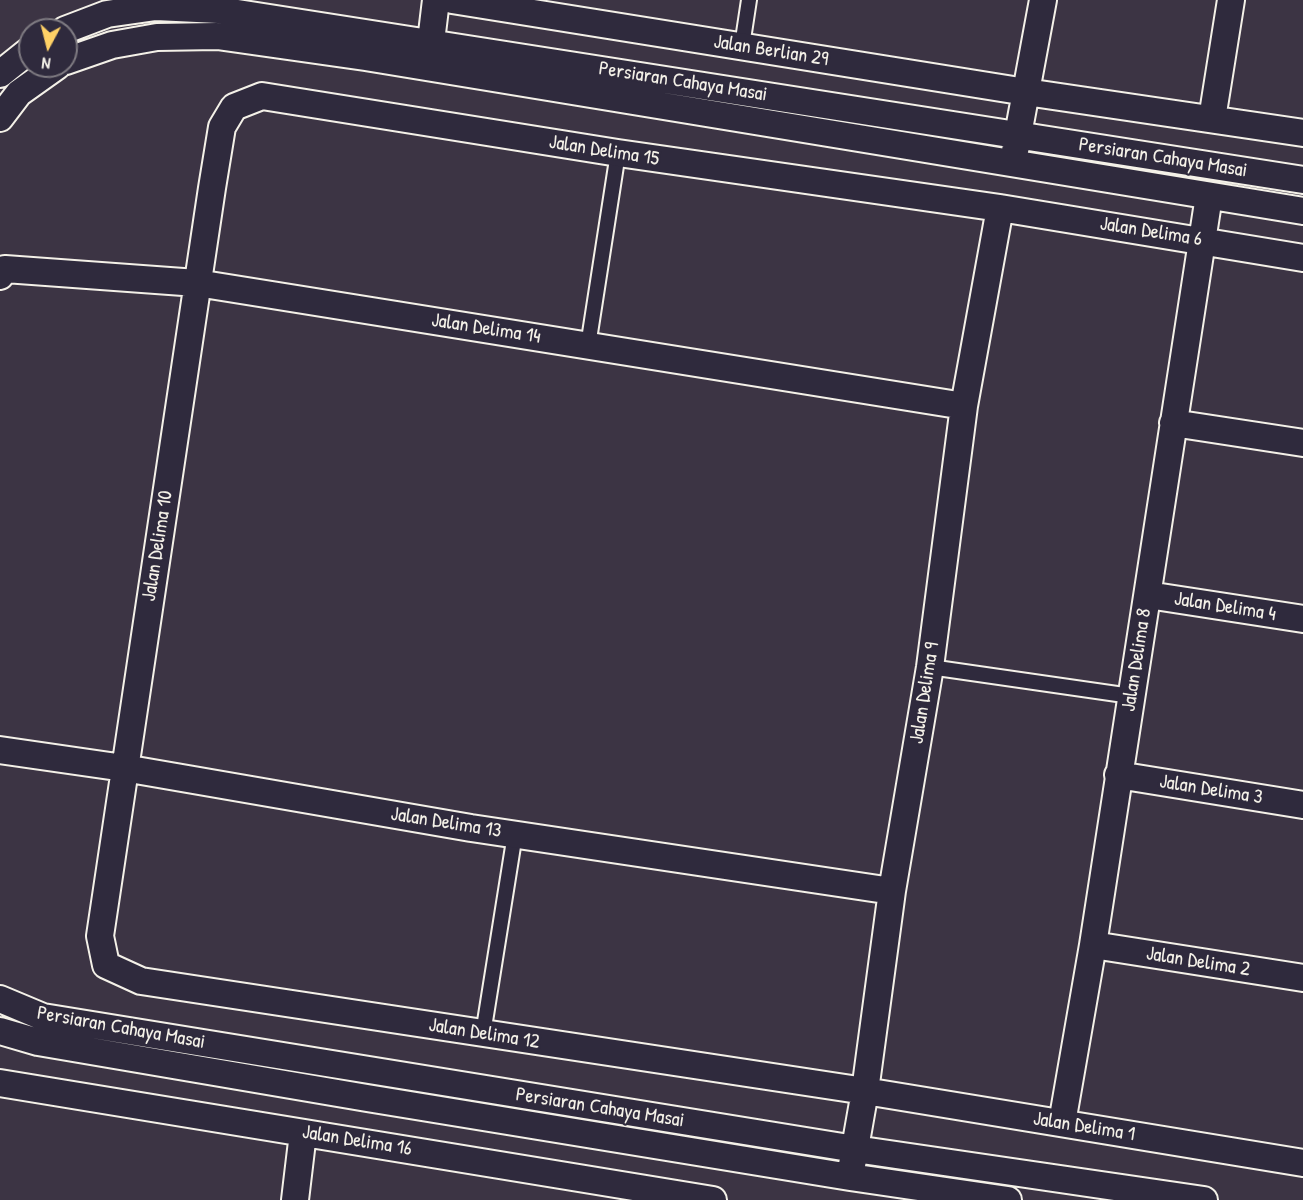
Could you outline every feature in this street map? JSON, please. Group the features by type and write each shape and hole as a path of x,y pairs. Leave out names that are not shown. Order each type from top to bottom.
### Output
{"street":[{"path":"427,68 436,0"},
{"name":"Jalan Berlian 29","path":"452,0 1026,92 1303,133"},
{"path":"1012,163 1042,0"},
{"path":"1212,119 1231,0"},
{"name":"Persiaran Cahaya Masai","path":"78,25 107,14 156,7 218,10 1303,180"},
{"name":"Persiaran Cahaya Masai","path":"78,57 112,45 157,37 217,36 365,57 1303,211"},
{"path":"0,74 18,60"},
{"path":"0,118 19,93 40,78"},
{"name":"Jalan Delima 15","path":"222,127 234,107 262,96 618,153 1000,208"},
{"name":"Jalan Delima 10","path":"106,965 100,936 222,127"},
{"name":"Jalan Delima 8","path":"1062,1123 1093,945 1209,196"},
{"name":"Jalan Delima 6","path":"1000,208 1303,258"},
{"name":"Jalan Delima 9","path":"850,1177 865,1092 892,891 930,667 964,406 1000,208"},
{"name":"Jalan Delima 14","path":"3,272 197,283 964,406"},
{"path":"1173,423 1303,443"},
{"name":"Jalan Delima 4","path":"1148,595 1303,619"},
{"name":"Jalan Delima 13","path":"0,750 124,768 515,834 892,891"},
{"name":"Jalan Delima 3","path":"1118,775 1303,805"},
{"name":"Jalan Delima 2","path":"1093,945 1303,978"},
{"name":"Jalan Delima 12","path":"106,965 141,981 865,1092"},
{"name":"Persiaran Cahaya Masai","path":"0,999 43,1017 855,1149 1204,1200"},
{"name":"Persiaran Cahaya Masai","path":"0,1031 38,1042 850,1177 1008,1200"},
{"name":"Jalan Delima 16","path":"0,1083 303,1133 598,1190 713,1200"},
{"name":"Jalan Delima 1","path":"865,1092 1303,1163"},
{"path":"295,1200 303,1133"}],"lane":[{"path":"742,46 749,0"},
{"path":"588,346 618,153"},
{"path":"930,667 1131,696"},
{"path":"483,1034 515,834"}]}
